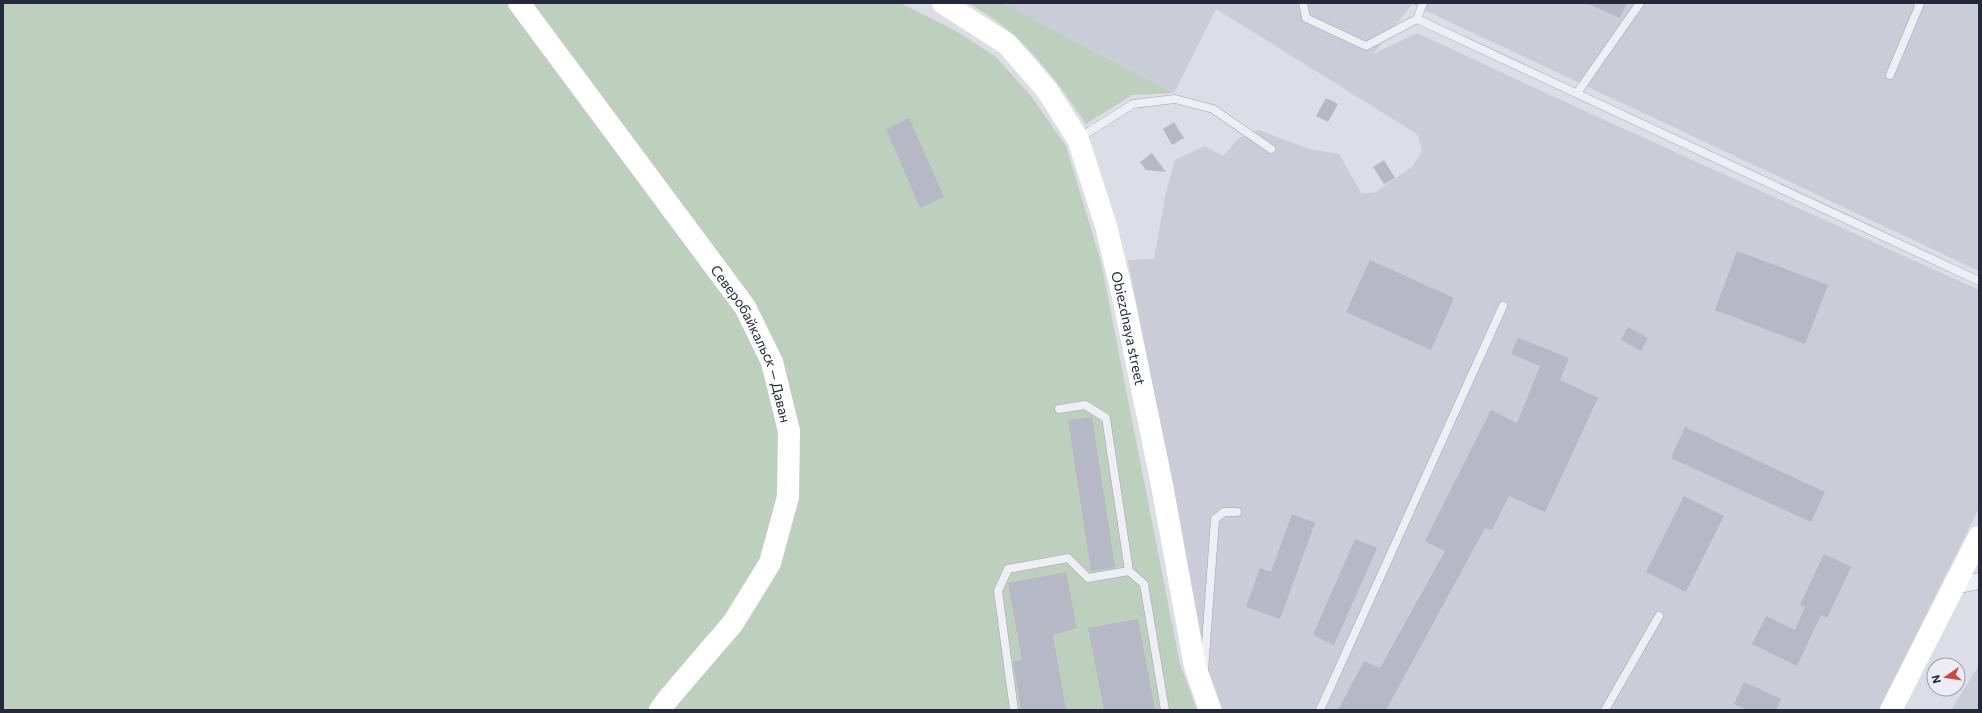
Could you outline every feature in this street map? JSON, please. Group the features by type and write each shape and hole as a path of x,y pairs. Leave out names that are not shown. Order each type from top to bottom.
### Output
{"street":[{"name":"Северобайкальск — Даван","path":"519,3 745,307 772,362 789,431 788,497 770,563 733,623 660,710"},
{"name":"Obiezdnaya street","path":"943,3 1007,44 1047,90 1078,139 1106,226 1124,301 1162,485 1195,666 1210,710"},
{"path":"1891,710 1979,537"},
{"path":"1955,586 1979,581"}],"lane":[{"path":"1303,3 1306,18 1366,46 1417,19 1423,3"},
{"path":"1577,94 1640,3"},
{"path":"1890,75 1920,4 1918,3"},
{"path":"1417,19 1907,249 1979,281"},
{"path":"1078,139 1133,104 1174,99 1213,109 1271,149"},
{"path":"1320,710 1503,306"},
{"path":"1059,409 1085,405 1106,418 1130,571 1144,584 1165,710"},
{"path":"1203,688 1215,519 1224,512 1237,512"},
{"path":"1014,710 998,591 1008,568 1068,558 1088,578 1130,571"},
{"path":"1605,710 1659,616"}],"shaded area":[{"path":"1002,3 1979,3 1979,271 1412,4 1373,54 1417,33 1589,113 1979,290 1979,508 1879,710 1223,710 1206,665 1128,260 1154,259 1165,197 1175,160 1205,146 1223,156 1239,138 1258,130 1310,149 1339,154 1362,194 1376,192 1412,167 1422,151 1417,134 1216,9 1174,93"},
{"path":"1979,666 1979,710 1951,710 1959,697 1966,697 1966,686"}],"green space":[{"path":"3,3 900,3 956,31 995,56 1031,96 1066,146 1101,262 1180,664 1197,710 3,710"},
{"path":"969,3 1002,3 1174,93 1132,95 1086,124 1048,71 1026,47 998,22"}],"building":[{"path":"1586,3 1627,3 1620,18"},
{"path":"1326,98 1338,104 1328,122 1316,116"},
{"path":"909,118 944,197 920,208 886,129"},
{"path":"1174,122 1184,138 1172,145 1163,129"},
{"path":"1152,153 1166,172 1146,170 1140,162"},
{"path":"1384,160 1395,178 1384,184 1373,167"},
{"path":"1737,251 1828,285 1805,344 1715,310"},
{"path":"1370,260 1454,298 1431,350 1346,312"},
{"path":"1628,327 1648,338 1641,351 1621,340"},
{"path":"1518,338 1569,358 1560,380 1598,398 1545,512 1509,496 1492,530 1485,528 1386,710 1338,710 1364,661 1380,668 1445,551 1425,541 1491,410 1517,423 1540,366 1511,354"},
{"path":"1092,417 1115,567 1091,571 1068,420"},
{"path":"1685,427 1825,492 1811,522 1671,458"},
{"path":"1684,496 1724,516 1686,592 1646,572"},
{"path":"1292,514 1315,523 1280,619 1246,607 1260,568 1271,572"},
{"path":"1355,539 1377,548 1334,645 1313,635"},
{"path":"1824,554 1851,567 1827,618 1821,615 1797,666 1752,644 1766,616 1795,630 1805,607 1800,605"},
{"path":"1066,572 1077,628 1053,635 1066,710 1021,710 1013,661 1022,660 1008,583"},
{"path":"1138,619 1155,710 1104,710 1088,628"},
{"path":"1744,682 1781,699 1776,710 1747,710 1734,704"}]}
